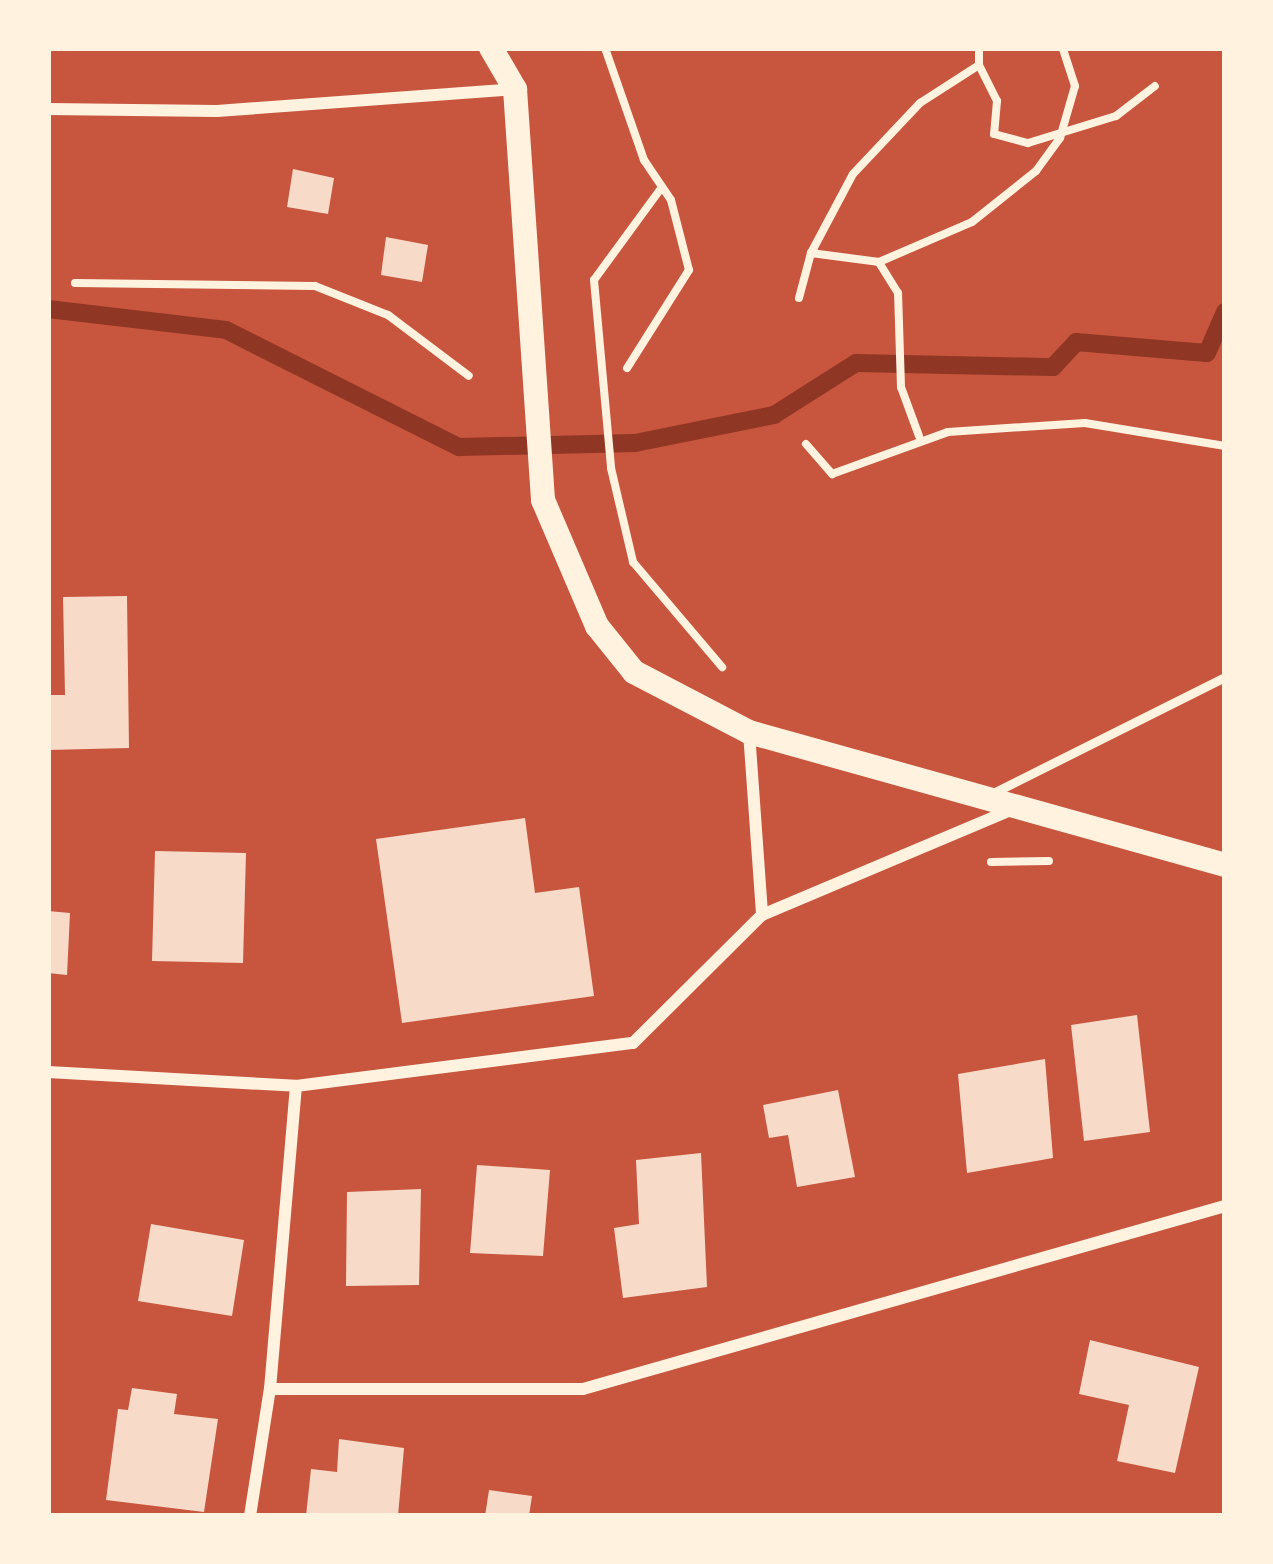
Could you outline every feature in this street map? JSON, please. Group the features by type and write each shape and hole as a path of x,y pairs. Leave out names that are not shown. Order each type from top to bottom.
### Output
{"main road":[{"path":"490,48 515,88 543,500 598,626 634,672 749,732 1225,865"}],"street":[{"path":"48,109 217,111 515,88"},
{"path":"749,732 763,915"},
{"path":"48,1072 296,1086 633,1043 763,915 1022,806"},
{"path":"250,1516 270,1389 296,1086"},
{"path":"270,1389 584,1388 1225,1206"}],"lane":[{"path":"986,796 1225,677"}],"path":[{"path":"605,48 644,160 662,187 688,270 626,368"},
{"path":"979,48 979,65 997,101 994,134 1028,143 1060,138 1116,116 1155,86"},
{"path":"811,254 879,262 972,222 1036,171 1060,138 1075,86 1063,48"},
{"path":"799,298 811,254 853,174 920,103 979,65"},
{"path":"662,187 594,280 610,468 634,562 696,644 740,683"},
{"path":"879,262 898,293 901,387 919,436"},
{"path":"75,283 315,286 388,314 470,376"},
{"path":"806,444 832,474 919,436 1085,423 1225,446"}],"building":[{"path":"293,169 334,178 328,214 287,207"},
{"path":"386,237 428,245 422,282 381,275"},
{"path":"127,596 129,748 48,750 48,695 65,695 63,597"},
{"path":"525,818 535,893 579,887 594,996 402,1023 376,839"},
{"path":"155,851 246,853 243,963 152,961"},
{"path":"48,911 70,913 67,975 48,973"},
{"path":"1137,1015 1150,1132 1084,1141 1071,1025"},
{"path":"1045,1059 1053,1158 967,1173 958,1074"},
{"path":"838,1090 855,1177 797,1187 788,1135 769,1138 763,1105"},
{"path":"701,1153 707,1287 623,1298 614,1228 639,1224 636,1160"},
{"path":"477,1165 550,1170 543,1256 470,1253"},
{"path":"421,1189 419,1285 346,1286 347,1192"},
{"path":"151,1224 244,1240 232,1316 138,1301"},
{"path":"1090,1340 1199,1367 1175,1473 1117,1461 1129,1405 1079,1394"},
{"path":"132,1388 177,1394 174,1414 218,1419 204,1512 106,1500 118,1409 128,1410"},
{"path":"339,1439 404,1448 398,1516 306,1516 311,1469 337,1472"},
{"path":"489,1490 532,1496 529,1516 485,1516"}],"waterway":[{"path":"48,309 226,330 459,447 635,443 774,415 856,363 1053,367 1076,342 1207,353 1225,312"}]}
